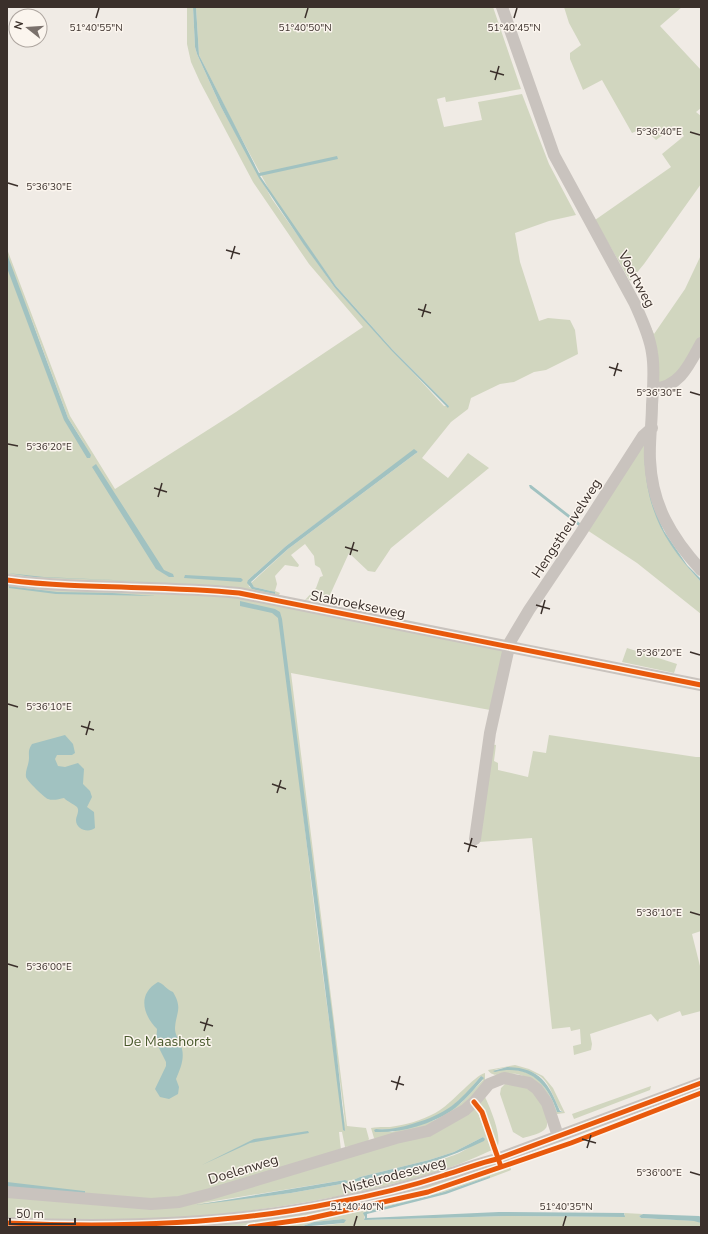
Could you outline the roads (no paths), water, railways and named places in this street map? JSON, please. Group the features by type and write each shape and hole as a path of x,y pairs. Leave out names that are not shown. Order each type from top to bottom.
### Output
{"street":[{"name":"Voortweg","path":"502,7 554,155 635,304 643,323 652,353 653,389 650,460 661,515 685,552 701,570"},
{"path":"653,389 669,386 677,380 701,343"},
{"name":"Hengstheuvelweg","path":"475,840 490,733 508,647 529,610 643,436 652,428"},
{"name":"Slabroekseweg","path":"7,580 38,584 197,589 239,593 701,685"},
{"name":"Nistelrodeseweg","path":"7,1223 71,1226 148,1224 246,1217 332,1204 446,1175 477,1164 497,1159 511,1149 701,1075"},
{"name":"Doelenweg","path":"7,1192 151,1204 179,1202 396,1138 428,1131 465,1110 489,1084 504,1078 529,1083 537,1089 547,1103 556,1132"},
{"name":"Nistelrodeseweg","path":"556,1132 701,1083"}],"water":[{"path":"193,7 196,7 199,55 259,173 337,156 338,159 260,176 336,286 392,349 449,406 448,408 391,350 335,288 259,178 221,107 197,54 195,47"},
{"path":"7,254 68,418 91,455 90,458 87,458 64,420 7,268"},
{"path":"644,446 652,503 664,531 687,565 701,579 701,582 675,551 665,536 658,520 652,504 648,487"},
{"path":"414,449 418,452 288,549 251,582 254,587 275,592 275,594 252,589 247,583 248,580 286,546"},
{"path":"96,464 164,570 173,574 174,577 169,577 156,569 92,467"},
{"path":"529,485 531,485 581,524 579,526 530,488"},
{"path":"7,573 44,577 159,582 33,577"},
{"path":"185,575 241,578 243,580 241,582 184,578"},
{"path":"9,586 57,592 112,593 156,596 56,594 9,588"},
{"path":"240,601 275,609 280,612 282,619 334,1028 345,1131 343,1130 278,618 272,613 240,606"},
{"path":"65,735 73,744 75,753 72,755 57,755 55,759 58,766 65,767 78,763 84,769 83,784 90,791 92,797 87,807 94,812 95,828 92,830 83,830 78,826 76,820 78,810 76,806 64,798 54,800 48,799 29,782 26,777 29,751 32,744"},
{"path":"158,982 173,992 178,1003 175,1030 183,1052 181,1066 176,1079 179,1087 178,1094 169,1099 160,1097 155,1089 166,1066 166,1062 156,1042 157,1029 148,1017 144,1005 147,992"},
{"path":"507,1067 528,1070 536,1074 547,1085 560,1111 563,1112 557,1112 548,1092 535,1078 526,1073 517,1071 493,1071"},
{"path":"481,1076 484,1078 469,1095 443,1116 414,1127 394,1131 375,1132 374,1130 376,1129 403,1127 443,1112 458,1100"},
{"path":"308,1131 309,1133 250,1143 202,1165 254,1139"},
{"path":"483,1137 485,1139 484,1141 458,1153 431,1162 357,1182 351,1181 360,1177 429,1160 454,1152"},
{"path":"490,1176 490,1178 446,1194 367,1214 367,1218 499,1212 624,1213 625,1217 507,1216 364,1220 365,1217 363,1213 365,1212 444,1192"},
{"path":"345,1180 348,1181 347,1183 291,1193 196,1205"},
{"path":"7,1182 85,1191 85,1195 7,1187"},
{"path":"643,1214 699,1216 701,1217 701,1223 694,1221 641,1218 639,1216"},
{"path":"346,1220 344,1223 300,1227 314,1222"}],"park label":[{"name":"De Maashorst","path":"167,1041"}]}
